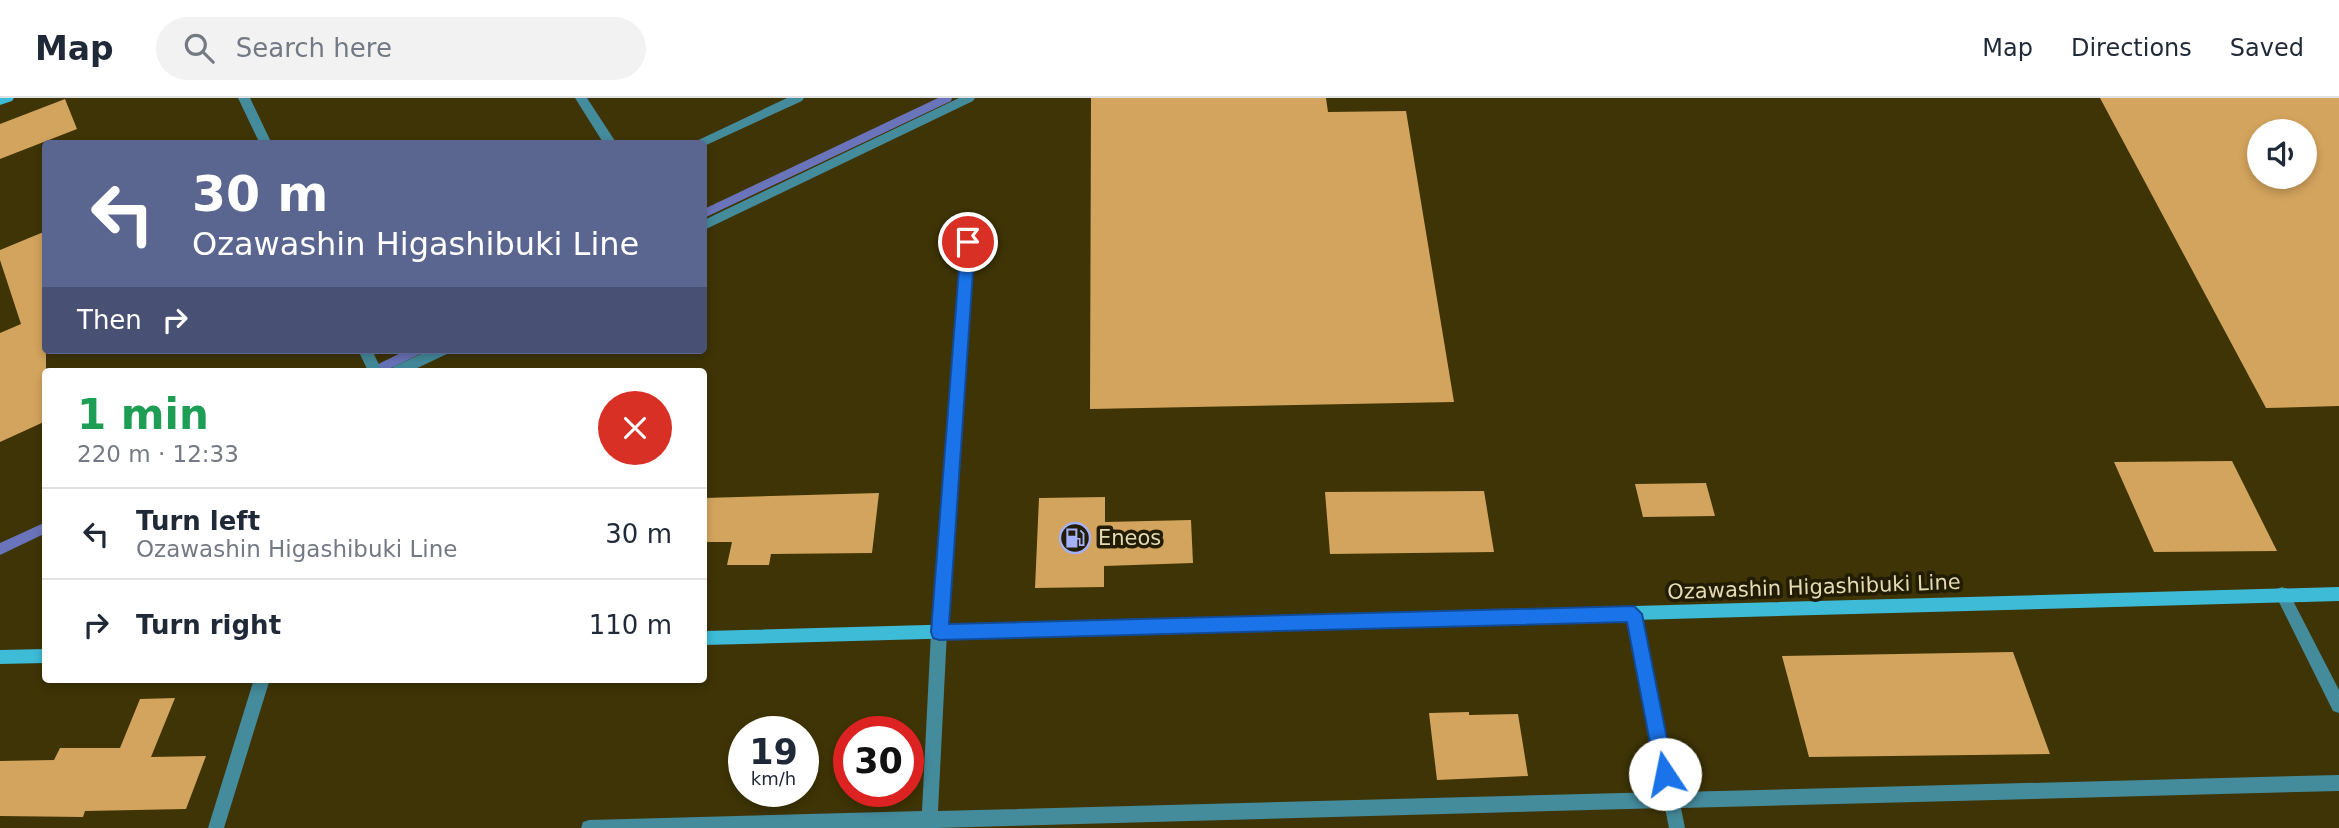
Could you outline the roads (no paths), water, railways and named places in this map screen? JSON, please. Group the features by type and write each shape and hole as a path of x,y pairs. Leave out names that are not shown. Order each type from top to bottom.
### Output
{"main road":[{"path":"0,101 8,98"},
{"name":"Ozawashin Higashibuki Line","path":"707,638 2339,594"},
{"path":"0,657 42,656"}],"street":[{"path":"244,98 264,140"},
{"path":"581,98 608,140"},
{"path":"704,140 798,98"},
{"path":"707,224 969,98"},
{"path":"929,824 939,632 968,242"},
{"path":"404,368 434,354"},
{"path":"2282,594 2339,706"},
{"path":"1634,614 1677,828"},
{"path":"216,828 261,683"},
{"path":"589,828 929,824 1671,800 2339,783"}],"waterway":[{"path":"707,213 947,98"},
{"path":"380,368 410,354"},
{"path":"0,549 42,529"}],"place":[{"name":"Eneos","path":"1075,538"}]}
